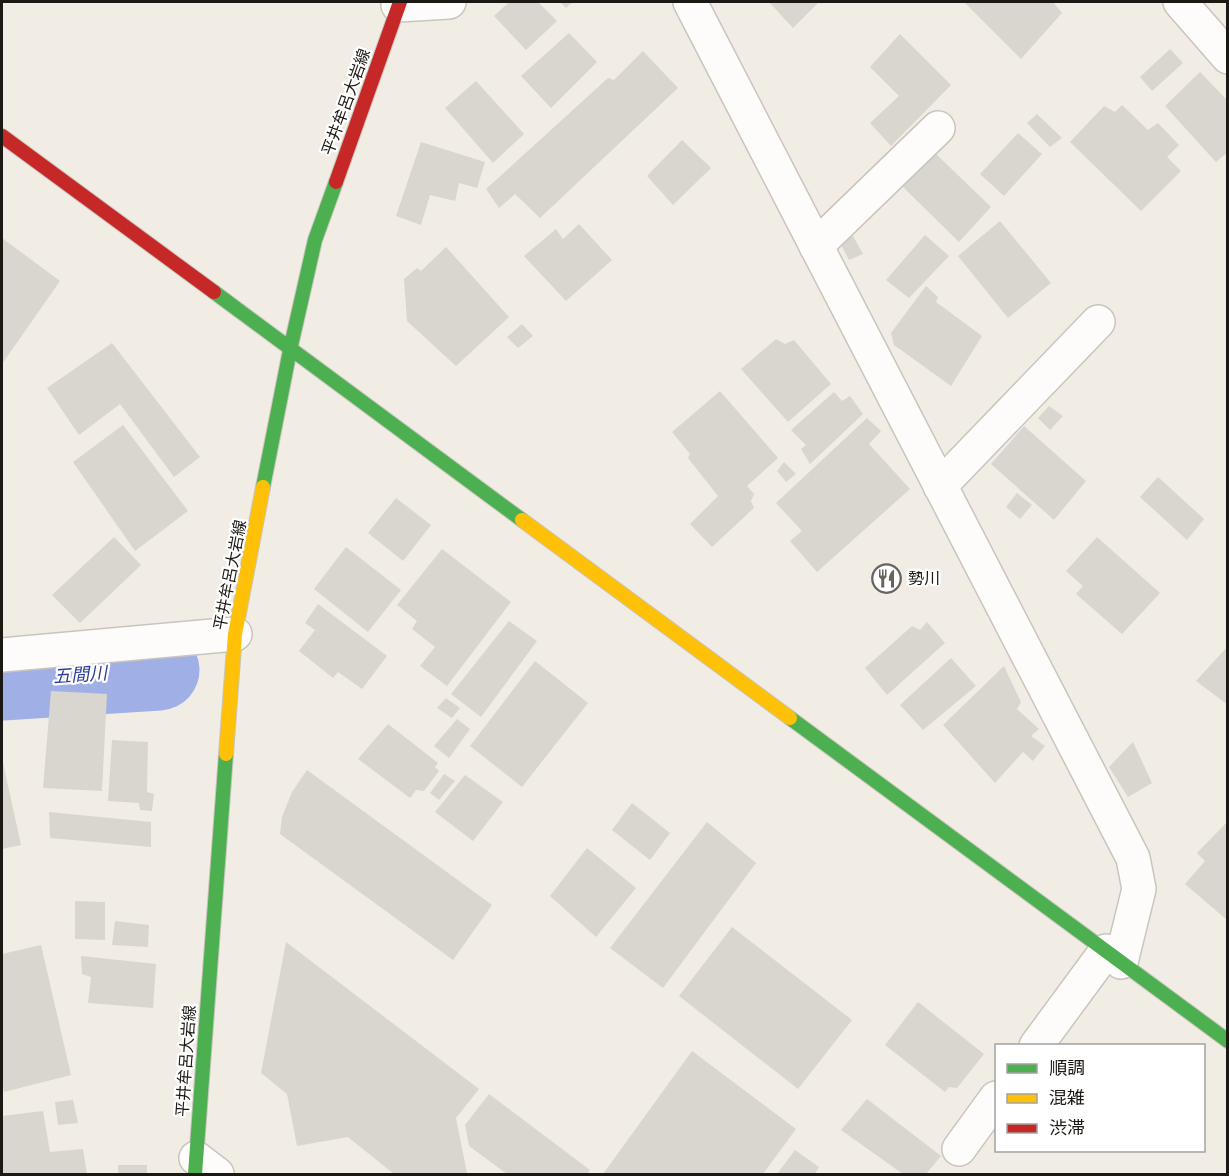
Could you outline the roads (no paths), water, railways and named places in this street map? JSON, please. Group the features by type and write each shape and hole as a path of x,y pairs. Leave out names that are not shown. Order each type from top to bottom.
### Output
{"street":[{"path":"399,3 449,2"},
{"path":"690,2 1133,858 1138,889 1113,956 1038,1044"},
{"path":"1180,2 1227,57"},
{"name":"平井牟呂大岩線","path":"203,1169 235,634 290,350 315,240 399,3"},
{"path":"816,246 938,128"},
{"path":"2,136 1227,1041"},
{"path":"940,486 1098,322"},
{"path":"2,655 235,634"},
{"path":"958,1149 995,1099"}],"waterway":[{"name":"五間川","path":"2,680 159,670"}],"place":[{"name":"勢川","path":"887,578"}]}
